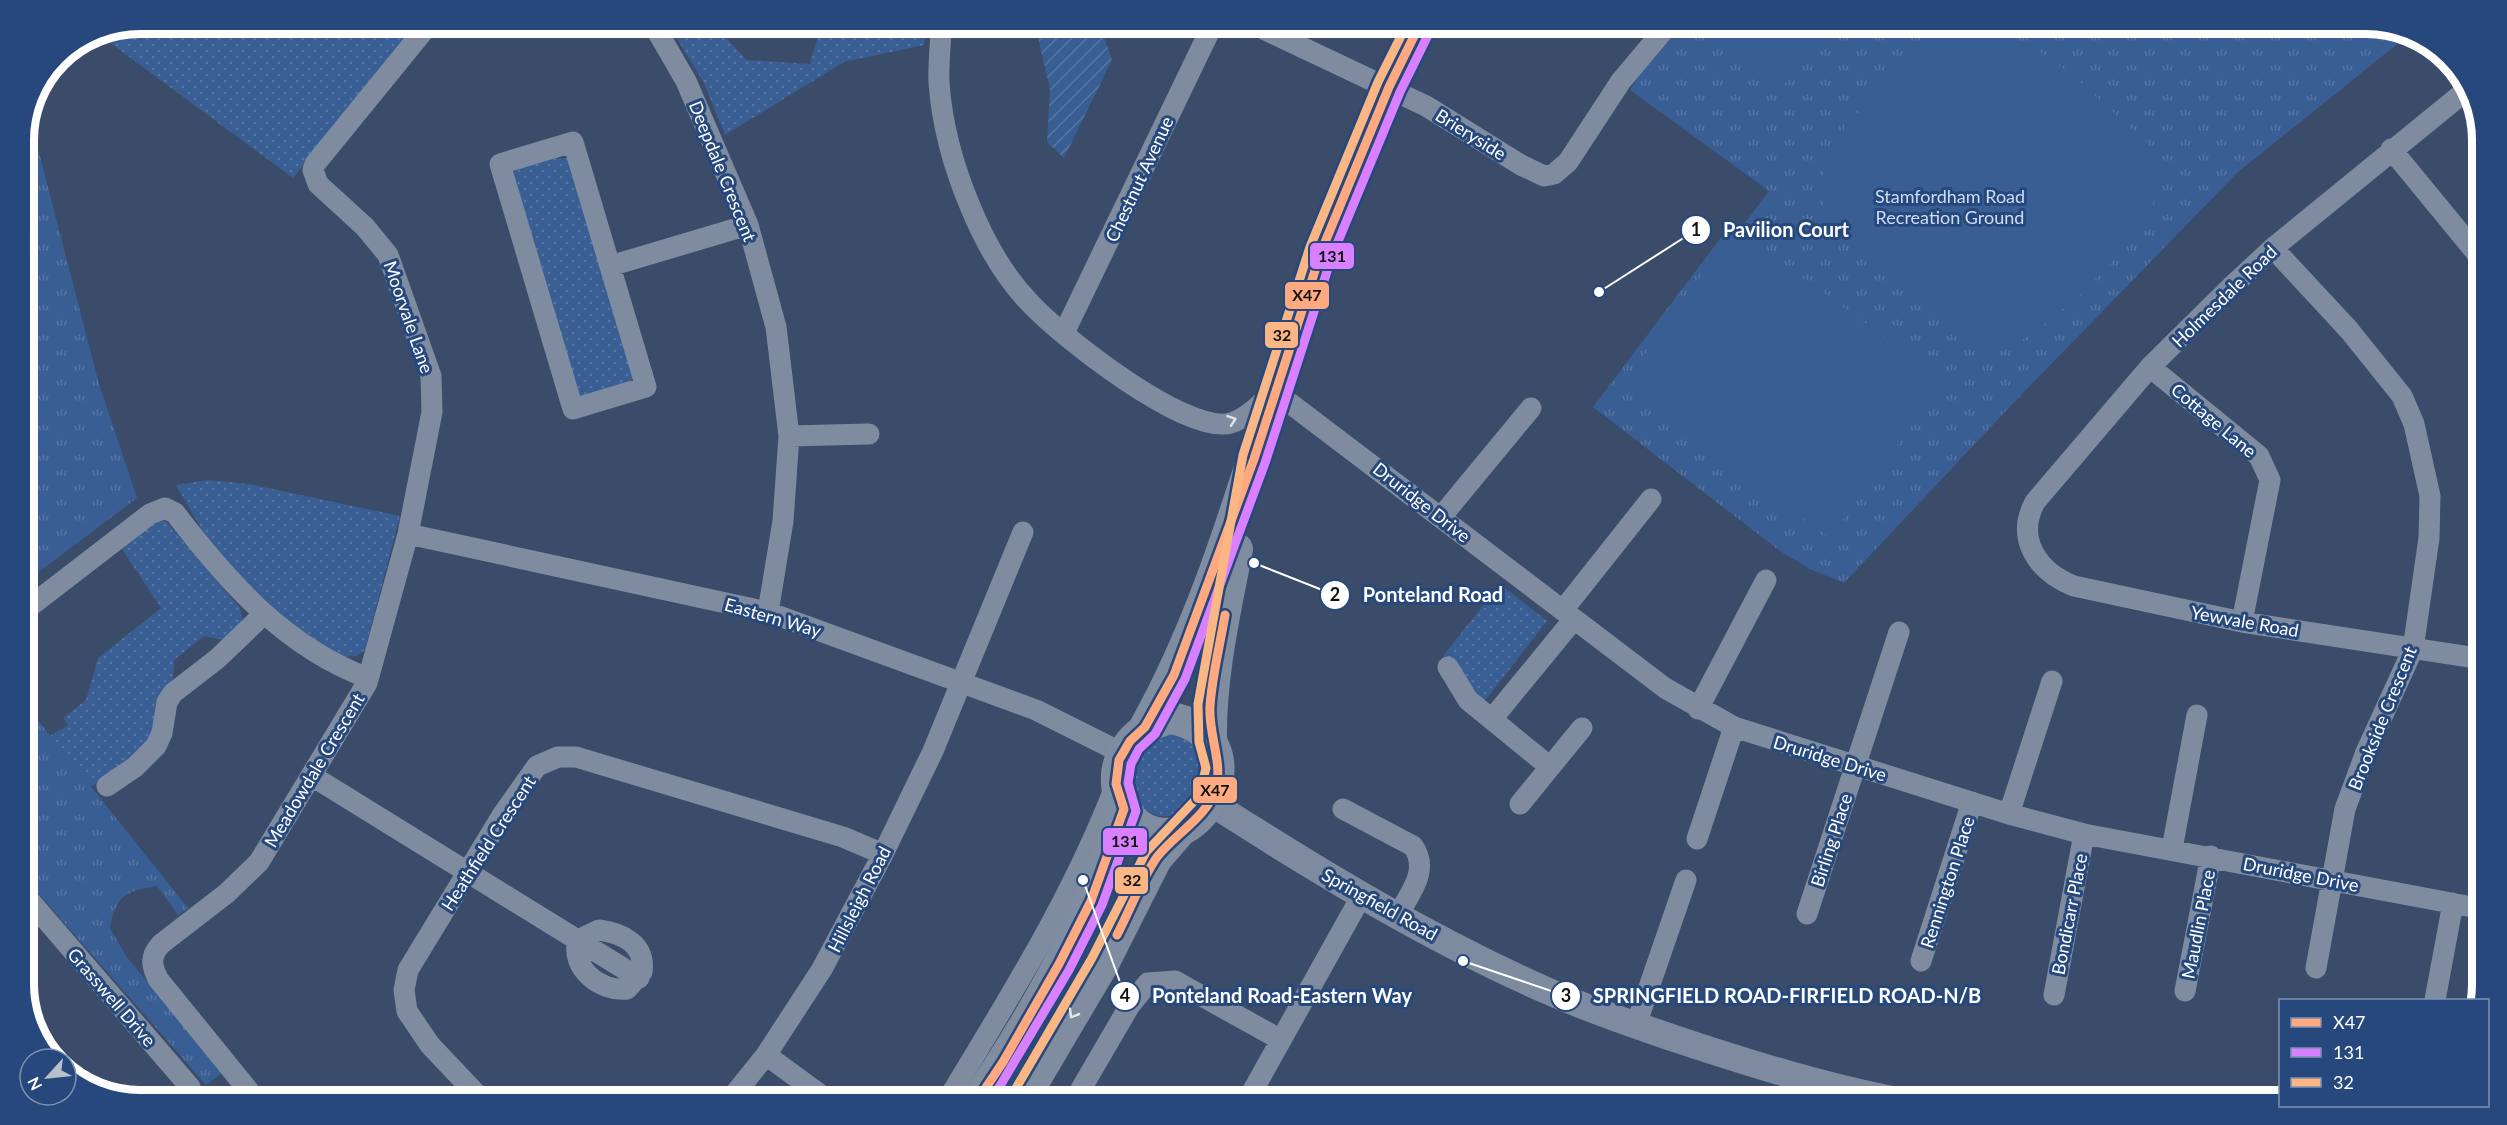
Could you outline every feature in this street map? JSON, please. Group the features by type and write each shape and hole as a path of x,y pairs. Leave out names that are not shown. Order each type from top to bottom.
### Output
{"highway":[{"path":"1145,728 1174,675 1254,459 1274,391 1321,252 1389,87 1415,34"},
{"path":"1029,1090 1103,964 1156,859 1181,830 1196,820 1210,802 1216,787 1218,767 1211,740 1210,706 1254,459"},
{"path":"984,1090 1053,973 1091,901 1120,797 1116,771 1122,753 1130,741 1145,728 1171,718 1190,721 1211,740"},
{"path":"1120,797 1142,828 1155,833 1181,830"}],"main road":[{"name":"Springfield Road","path":"1210,802 1362,895 1551,993 1744,1062 1841,1090"}],"street":[{"name":"Moorvale Lane","path":"408,534 432,412 431,376 388,255 365,226 318,184 313,171 315,164 421,34"},
{"name":"Deepdale Crescent","path":"659,34 686,81 748,225 776,327 789,436 783,521 768,612"},
{"path":"942,34 941,93 949,145 970,206 998,262 1028,302 1134,387 1182,413 1213,424 1231,423 1260,406 1274,391"},
{"name":"Chestnut Avenue","path":"1064,333 1208,34"},
{"name":"Brieryside","path":"1275,34 1426,106 1536,174 1544,176 1554,174 1568,162 1622,81 1661,34"},
{"name":"Holmesdale Road","path":"2029,541 2027,522 2036,502 2150,367 2273,248 2391,149 2462,94"},
{"path":"573,142 610,266 646,387 573,409 500,164 573,142"},
{"path":"2391,149 2472,248"},
{"path":"610,266 748,225"},
{"name":"Brookside Crescent","path":"2273,248 2386,374 2402,396 2414,424 2430,496 2428,538 2413,648 2366,752 2345,809 2316,968"},
{"name":"Cottage Lane","path":"2150,367 2259,456 2270,480 2242,622"},
{"name":"Druridge Drive","path":"1274,391 1665,688 1698,710 1734,727 2009,814 2084,834 2211,856 2472,907"},
{"path":"1441,517 1532,408"},
{"path":"789,436 869,434"},
{"path":"1492,719 1651,498"},
{"path":"35,603 150,514 165,508 175,513 220,572 264,614 319,654 368,678"},
{"name":"Hillsleigh Road","path":"738,1090 766,1055 822,969 882,854 933,751 1023,532"},
{"name":"Eastern Way","path":"408,534 768,612 1036,710 1122,753"},
{"name":"Meadowdale Crescent","path":"248,1090 158,979 152,962 154,952 161,944 227,893 259,862 312,776 368,678 408,534"},
{"name":"Yewvale Road","path":"2029,541 2041,566 2061,580 2242,622 2472,657"},
{"path":"1698,710 1766,580"},
{"path":"107,786 135,767 156,746 162,733 167,702 173,693 217,659 264,614"},
{"name":"Birling Place","path":"1807,914 1899,632"},
{"path":"1448,667 1468,700 1550,766"},
{"path":"2009,814 2052,681"},
{"path":"2172,849 2197,715"},
{"path":"1697,839 1734,727"},
{"path":"1520,804 1582,728"},
{"name":"Heathfield Crescent","path":"473,1090 417,1028 407,1011 404,990 408,970 537,766 558,757 576,757 843,837 882,854"},
{"path":"312,776 578,940"},
{"path":"954,1090 1041,945 1099,829 1120,797"},
{"name":"Rennington Place","path":"1921,961 1972,802"},
{"path":"1343,809 1413,846 1419,854 1421,870 1398,915"},
{"name":"Bondicarr Place","path":"2054,995 2084,834"},
{"name":"Maudlin Place","path":"2185,991 2211,856"},
{"path":"1636,1025 1686,880"},
{"path":"1259,1090 1281,1040 1362,895"},
{"path":"2435,999 2452,903"},
{"name":"Grasswell Drive","path":"35,907 191,1090"},
{"path":"599,930 626,937 633,942 642,958 643,966 639,978 627,989 618,990 594,980 577,958 575,952 578,940 599,930"},
{"path":"1080,1090 1130,1005 1148,983 1175,981 1281,1040"},
{"path":"766,1055 814,1090"}],"green space":[{"path":"140,34 411,34 293,178 106,40"},
{"path":"674,34 725,34 726,38 747,60 810,64 817,40 821,34 926,34 924,45 844,62 725,135 704,83"},
{"path":"1037,34 1103,34 1112,60 1064,158 1047,142 1050,90"},
{"name":"Stamfordham Road Recreation Ground","path":"1675,34 2367,34 2401,41 2238,172 2020,396 1844,583 1810,569 1780,551 1593,407 1732,223 1745,223 1769,191 1630,90 1640,74"},
{"path":"1714,34 1827,34 1778,91"},
{"path":"1952,34 1970,34 2028,43 2072,75 2149,145 2158,185 2147,226 2083,292 2032,335 2001,348 1970,336 1887,277 1839,235 1823,204 1823,167 1837,138 1907,53"},
{"path":"35,137 99,384 137,498 35,575"},
{"path":"569,158 635,378 608,397 574,396 508,176 534,159"},
{"path":"1735,229 1944,380 1830,538 1621,387"},
{"path":"207,480 249,484 400,516 365,650 356,656 343,657 301,632 217,556 176,485"},
{"path":"164,519 240,608 243,623 224,640 204,636 174,660 172,684 166,709 156,733 142,752 131,762 91,787 50,736 68,725 63,718 86,700 98,658 161,608 122,549 154,520"},
{"path":"1500,584 1547,621 1484,702 1443,656"},
{"path":"35,717 188,908 178,915 157,886 137,890 124,896 119,902 110,928 126,956 222,1073 206,1085 35,890"},
{"path":"1159,733 1185,733 1201,749 1205,784 1183,813 1169,816 1154,814 1145,809 1134,794 1132,785 1131,775 1136,756"},
{"path":"35,755 45,767 35,776"}],"transit line":[{"name":"32","path":"1015,1090 1092,958 1146,852 1199,796 1206,768 1199,742 1198,704 1243,455 1310,247 1378,82 1402,34"},
{"name":"X47","path":"984,1090 1059,964 1091,901 1124,809 1116,784 1119,760 1130,741 1145,727 1174,675 1254,459 1321,252 1389,87 1415,34"},
{"name":"131","path":"998,1090 1069,970 1102,905 1136,811 1128,783 1131,764 1139,749 1155,734 1185,679 1265,463 1332,256 1400,92 1429,34"},
{"name":"X47","path":"1117,935 1157,857 1199,816 1216,788 1218,768 1210,706 1225,615"}],"place":[{"name":"Pavilion Court","path":"1599,292"},
{"name":"Ponteland Road","path":"1254,563"},
{"name":"Ponteland Road-Eastern Way","path":"1083,880"},
{"name":"SPRINGFIELD ROAD-FIRFIELD ROAD-N/B","path":"1463,961"}]}
